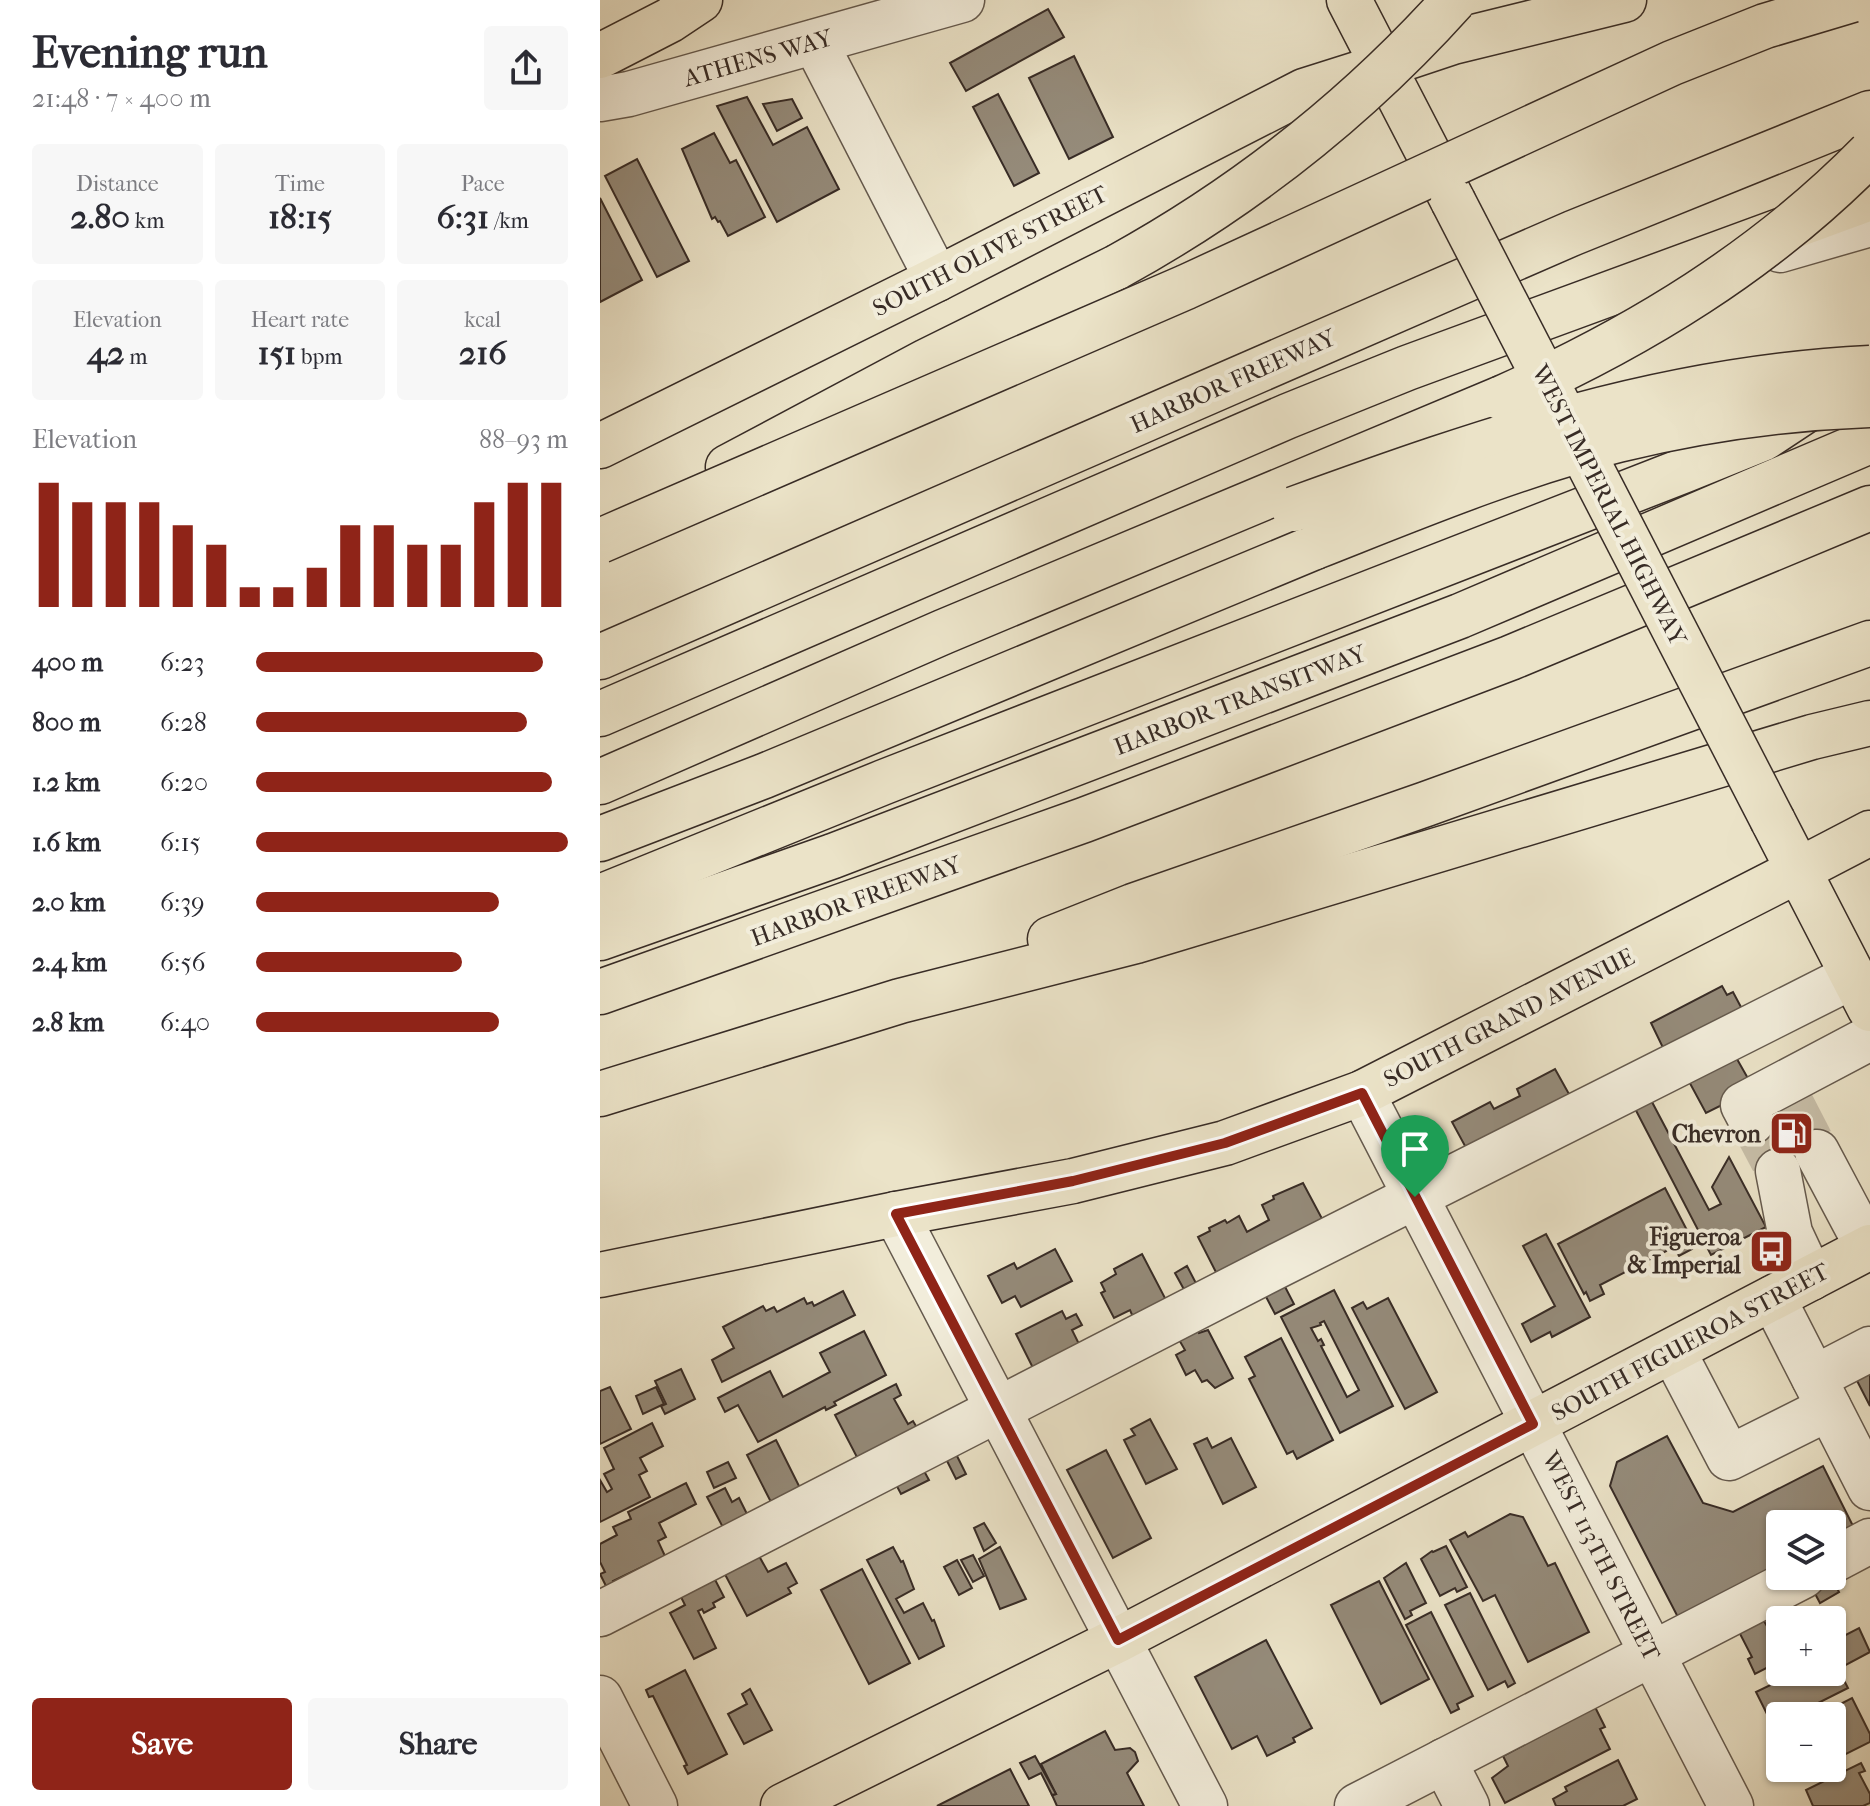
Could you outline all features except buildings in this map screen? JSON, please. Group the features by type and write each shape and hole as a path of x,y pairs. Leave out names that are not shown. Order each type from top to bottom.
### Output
{"main road":[{"path":"600,56 670,20 700,0"},
{"name":"WEST IMPERIAL HIGHWAY","path":"1349,0 1861,992"},
{"path":"600,539 875,388 1117,267 1205,215 1273,167 1336,116 1412,45 1454,0"},
{"name":"SOUTH OLIVE STREET","path":"600,446 937,279 1304,91 1453,42 1624,0"},
{"path":"600,539 1186,287 1672,63 1765,26 1852,0"},
{"name":"HARBOR FREEWAY","path":"600,657 1573,233 1870,113"},
{"path":"600,783 943,632 1579,362 1679,306 1741,264 1803,216 1870,153"},
{"path":"600,714 1259,428 1518,325 1870,198"},
{"path":"600,783 1141,574 1294,509 1491,439 1670,392 1745,380 1870,369"},
{"path":"600,897 884,782 1764,438 1870,369"},
{"path":"600,839 764,776 1315,547 1475,485 1616,441 1706,421 1870,405"},
{"name":"HARBOR TRANSITWAY","path":"600,938 848,850 1460,616 1863,443"},
{"name":"HARBOR FREEWAY","path":"600,992 1084,820 1496,664 1870,508"},
{"path":"900,1001 1133,906 1426,804 1870,643"},
{"path":"600,1094 900,1001 1136,941 1812,737 1870,723"},
{"name":"SOUTH GRAND AVENUE","path":"600,1275 1073,1181 1210,1147 1362,1093 1870,833"},
{"name":"SOUTH FIGUEROA STREET","path":"783,1806 1118,1640 1869,1248"}],"street":[{"name":"ATHENS WAY","path":"600,99 629,94 962,0"},
{"path":"815,42 937,279"},
{"path":"1518,325 1870,224"},
{"path":"600,1614 1415,1197 1861,992"},
{"path":"1752,1122 1743,1105 1786,1094 1870,1038"},
{"name":"WEST 113TH STREET","path":"1362,1093 1731,1806"},
{"path":"1817,1152 1869,1248"},
{"path":"1778,1171 1790,1233 1811,1278"},
{"path":"896,1214 1205,1806"},
{"path":"1773,1298 1870,1488"},
{"path":"1673,1351 1729,1458 1822,1393 1870,1349"},
{"path":"1357,1806 1776,1590"},
{"path":"600,1698 655,1806"},
{"path":"1444,1761 1467,1806"}],"tunnel":[{"path":"1791,1102 1817,1152"},
{"path":"1752,1122 1778,1171"}],"place":[{"name":"Chevron","path":"1792,1134"},
{"name":"Figueroa & Imperial","path":"1772,1251"}],"route":[{"path":"1362,1093 1415,1197 1533,1424 1118,1640 896,1214 1073,1181 1225,1143 1362,1093"}]}
